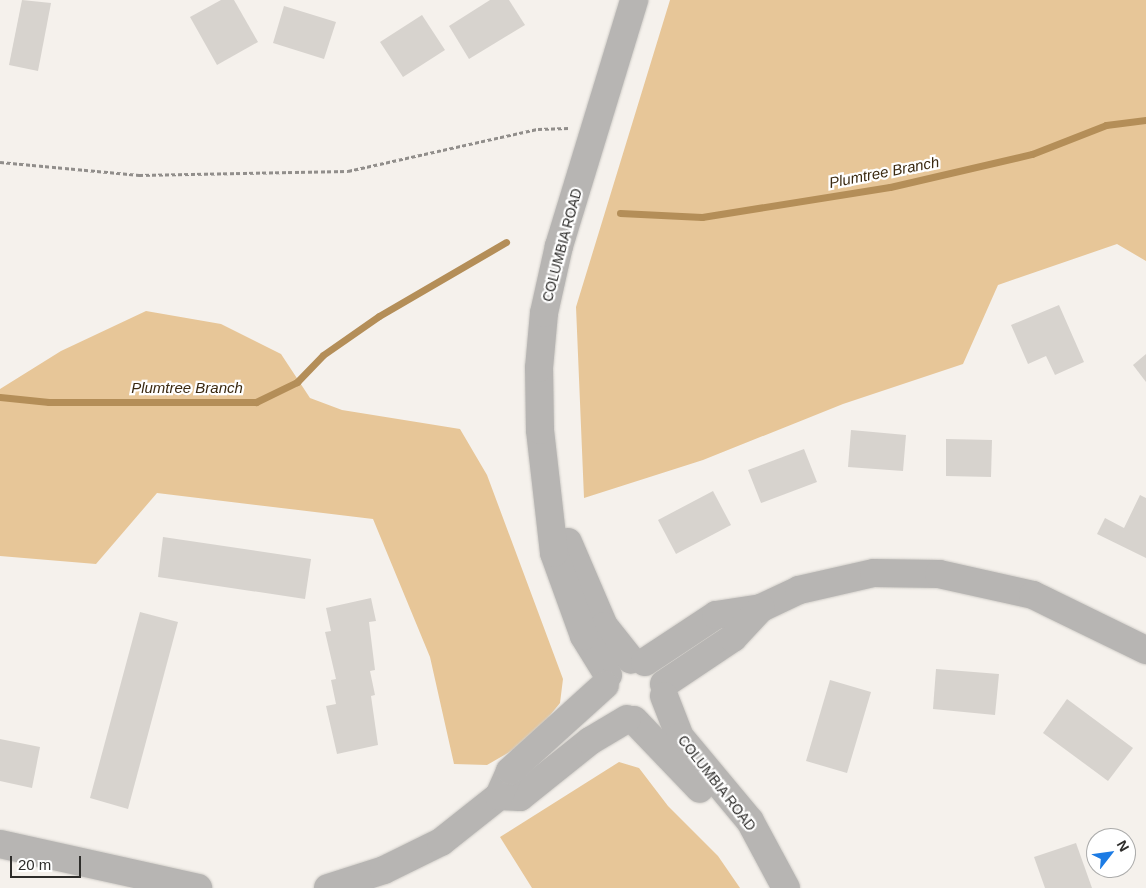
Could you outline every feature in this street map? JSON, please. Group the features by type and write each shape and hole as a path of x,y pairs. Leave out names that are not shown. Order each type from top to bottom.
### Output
{"street":[{"name":"COLUMBIA ROAD","path":"606,680 584,636 554,553 540,430 544,313 595,127 634,0"},
{"name":"COLUMBIA ROAD","path":"549,497 604,626 638,661"},
{"path":"328,888 414,857 441,842 499,796 510,771 606,680 716,615 761,608 835,579 920,572 976,580 1033,596 1146,650"},
{"path":"499,796 520,796 590,741 630,719 653,713 664,690 733,638 761,608"},
{"path":"638,661 664,690"},
{"path":"606,680 607,703 630,719"},
{"name":"COLUMBIA ROAD","path":"664,690 680,737 750,821 780,878"},
{"name":"COLUMBIA ROAD","path":"630,719 780,878"},
{"path":"0,844 198,888"}],"path":[{"path":"0,162 139,175 348,170 538,129 595,127"}],"shaded area":[{"path":"670,0 1146,0 1146,261 1117,244 998,285 963,364 843,404 703,460 584,498 576,307"},
{"path":"146,311 221,324 281,354 310,398 342,410 460,429 487,475 563,679 560,703 530,740 487,765 454,764 430,657 373,519 157,493 96,564 0,556 0,389 61,351"},
{"path":"619,762 639,768 668,806 718,856 740,888 532,888 500,837"}],"building":[{"path":"22,0 51,3 38,71 9,65"},
{"path":"221,0 234,0 258,42 217,65 190,17"},
{"path":"490,0 509,0 525,25 469,59 449,26"},
{"path":"284,6 336,22 324,59 273,43"},
{"path":"422,15 445,50 403,77 380,42"},
{"path":"1059,305 1084,362 1055,375 1046,356 1028,364 1011,325"},
{"path":"1146,354 1146,382 1133,365"},
{"path":"851,430 906,435 903,471 848,467"},
{"path":"946,439 992,440 991,477 946,476"},
{"path":"804,449 817,482 761,503 748,470"},
{"path":"713,491 731,525 676,554 658,520"},
{"path":"1140,495 1146,498 1146,558 1097,534 1105,518 1124,528"},
{"path":"163,537 311,559 305,599 158,577"},
{"path":"371,598 376,621 369,622 375,670 370,671 375,695 371,696 378,745 337,754 326,706 336,704 331,680 336,679 325,632 331,631 326,608"},
{"path":"140,612 178,622 128,809 90,798"},
{"path":"936,669 999,674 995,715 933,709"},
{"path":"830,680 871,692 847,773 806,761"},
{"path":"1067,699 1133,748 1108,781 1043,733"},
{"path":"0,739 40,747 32,788 0,781"},
{"path":"1076,843 1086,871 1086,878 1088,878 1092,888 1045,888 1034,857"}],"waterway":[{"name":"Plumtree Branch","path":"620,213 702,217 890,187 1032,154 1106,125 1146,120"},
{"name":"Plumtree Branch","path":"0,397 49,402 256,402 297,382 323,355 379,316 506,242"}]}
